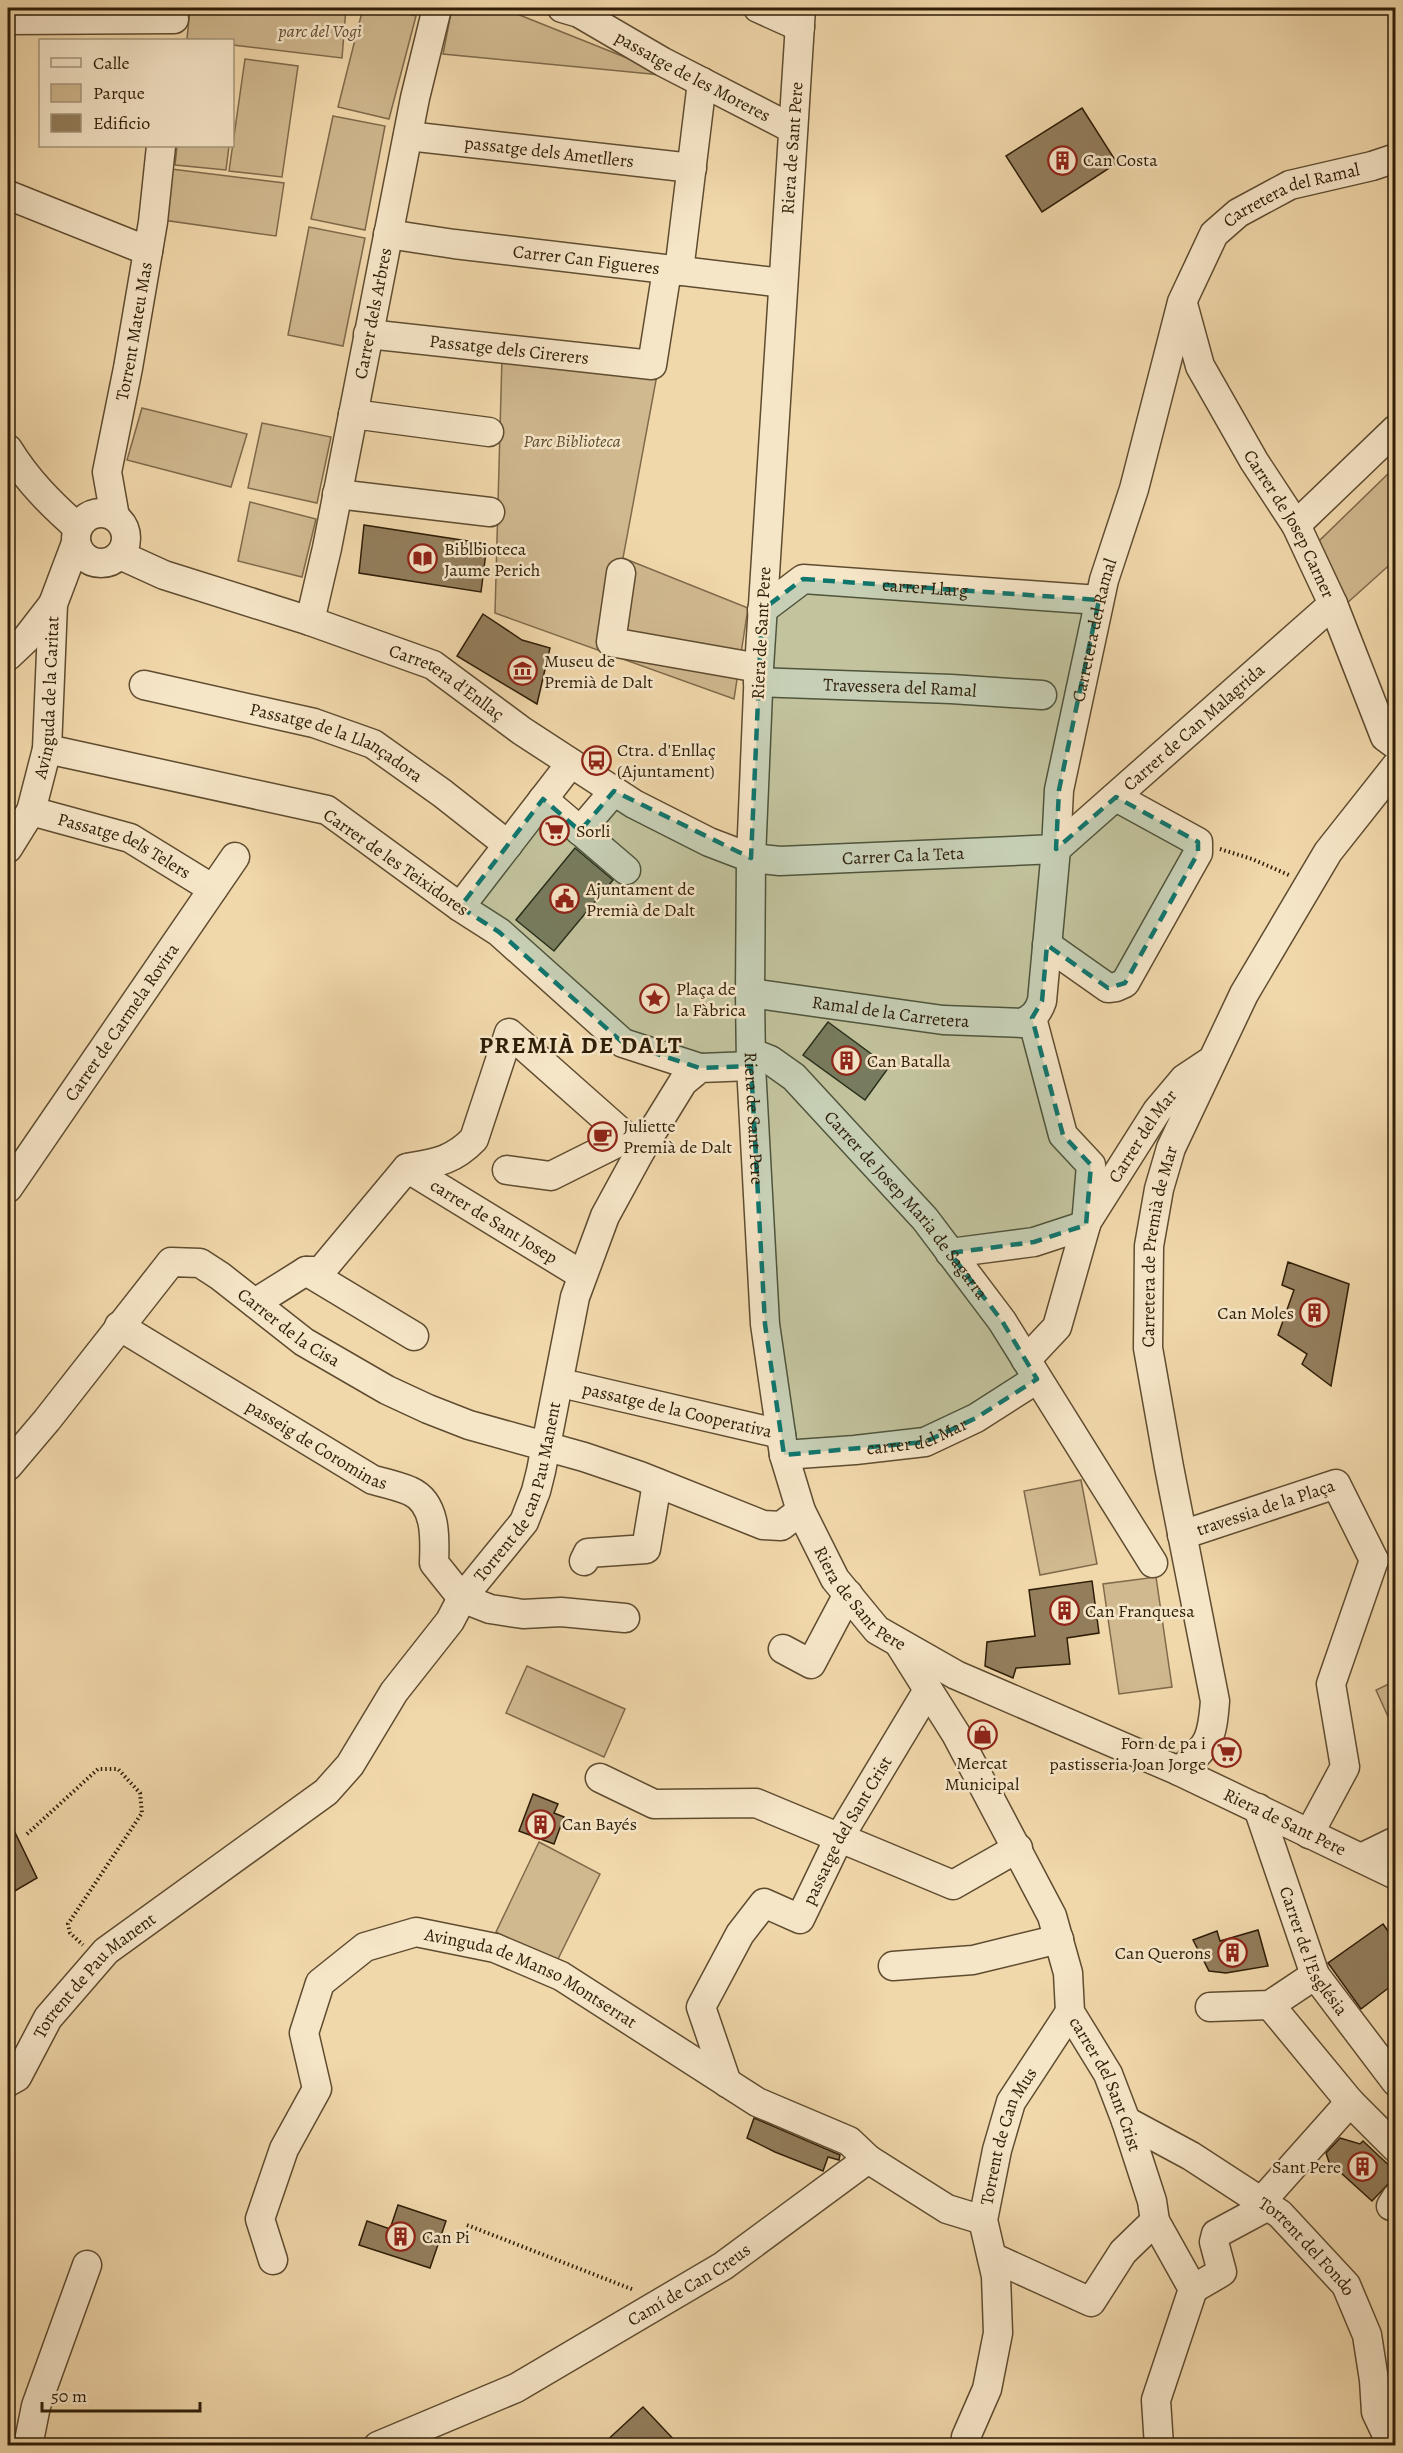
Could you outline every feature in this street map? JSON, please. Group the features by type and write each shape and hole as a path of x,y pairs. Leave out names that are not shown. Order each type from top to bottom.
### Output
{"street":[{"name":"Carrer dels Arbres","path":"310,621 408,136 437,8"},
{"name":"passatge de les Moreres","path":"562,8 579,13 702,82 793,129"},
{"path":"759,8 800,17"},
{"name":"Riera de Sant Pere","path":"800,17 758,675 751,858 750,993 751,1060 765,1324 783,1445 801,1512 835,1579 877,1630 956,1675 1179,1771 1395,1875"},
{"path":"8,20 174,22"},
{"path":"673,270 692,168 702,82"},
{"name":"passatge dels Ametllers","path":"408,136 692,168"},
{"name":"Torrent Mateu Mas","path":"115,517 107,472 148,251 161,147"},
{"name":"Carretera del Ramal","path":"1032,1018 1039,1011 1042,1001 1059,790 1104,580 1134,489 1182,302 1214,234 1238,213 1290,185 1372,166 1395,158"},
{"path":"8,195 148,251"},
{"name":"Carrer Can Figueres","path":"388,234 783,283"},
{"name":"Passatge dels Cirerers","path":"368,334 652,365 673,270"},
{"name":"Carrer de Josep Carner","path":"1182,302 1200,366 1254,461 1296,525 1333,603 1385,737 1395,745"},
{"path":"353,414 489,432"},
{"path":"1296,525 1395,429"},
{"path":"8,449 22,473 76,535 82,555 94,562 108,562 120,555 126,541 125,530 115,517 107,513 91,514 76,535"},
{"path":"337,495 490,512"},
{"name":"Avinguda de la Caritat","path":"8,848 31,811 47,749 53,604 76,535"},
{"name":"Carretera d'Enllaç","path":"120,555 164,575 310,621 433,665 522,731 634,804 709,842 751,858"},
{"name":"Travessera del Ramal","path":"621,573 611,642 758,675 1042,695"},
{"name":"carrer Llarg","path":"762,610 803,579 1099,600"},
{"name":"Carrer de Can Malagrida","path":"1056,849 1333,603"},
{"path":"8,656 26,639 53,604"},
{"name":"Passatge de la Llançadora","path":"144,685 314,723 373,744 442,793 508,845"},
{"name":"Carrer de les Teixidores","path":"47,749 327,810 460,907 499,932 623,1043 700,1068"},
{"path":"460,907 571,763"},
{"name":"Carretera de Premià de Mar","path":"1179,1771 1197,1755 1213,1733 1215,1701 1182,1535 1149,1348 1149,1246 1160,1189 1171,1148 1244,994 1328,852 1381,797 1395,765"},
{"path":"580,831 614,791"},
{"path":"1047,945 1108,988 1125,983 1198,853 1198,842 1116,797"},
{"path":"543,799 626,870"},
{"name":"Passatge dels Telers","path":"31,811 130,838 213,889"},
{"name":"Carrer Ca la Teta","path":"751,858 780,861 1056,849"},
{"name":"Carrer de Carmela Rovira","path":"8,1188 235,857"},
{"name":"Ramal de la Carretera","path":"750,993 943,1020 1022,1023 1032,1018"},
{"path":"950,1253 1034,1242 1086,1225 1091,1165 1063,1135 1032,1018"},
{"name":"carrer de Sant Josep","path":"407,1168 442,1162 465,1149 474,1139 509,1033 634,1144"},
{"path":"700,1068 751,1060"},
{"name":"Carrer de Josep Maria de Sagarra","path":"751,1060 771,1060 794,1077 903,1195 1002,1321 1031,1369"},
{"name":"Carrer del Mar","path":"1086,1225 1157,1111 1184,1079 1212,1060"},
{"name":"Torrent de can Pau Manent","path":"197,1885 326,1792 350,1765 394,1692 450,1621 462,1598 524,1522 536,1491 547,1447 575,1297 582,1275 634,1144 682,1082 700,1068"},
{"path":"507,1170 551,1176 634,1144"},
{"path":"255,1303 306,1271 321,1272 407,1168"},
{"name":"carrer de Sant Josep","path":"407,1168 582,1275"},
{"name":"carrer del Mar","path":"783,1445 855,1450 925,1442 976,1418 1031,1369 1057,1327 1086,1225"},
{"name":"Carrer de la Cisa","path":"8,1466 171,1262 200,1263 304,1342 387,1390 469,1425 584,1457 763,1525 781,1526 801,1512"},
{"path":"306,1271 414,1336"},
{"name":"passeig de Corominas","path":"119,1326 373,1480 413,1492 430,1511 435,1539 434,1563 462,1598"},
{"path":"1031,1369 1153,1563"},
{"name":"passatge de la Cooperativa","path":"574,1386 783,1445"},
{"path":"584,1561 588,1553 646,1549 657,1483"},
{"name":"travessia de la Plaça","path":"1182,1535 1336,1484 1385,1561"},
{"path":"1309,1834 1345,1767 1330,1684 1385,1561"},
{"path":"783,1649 810,1664 848,1594"},
{"path":"462,1598 490,1609 524,1614 561,1612 625,1618"},
{"name":"carrer del Sant Crist","path":"897,1641 956,1734 1052,1916 1068,1973 1070,2012 1108,2074 1152,2201 1155,2221 1194,2289"},
{"name":"passatge del Sant Crist","path":"727,2083 701,2007 740,1934 764,1903 800,1918 839,1838 928,1690"},
{"path":"600,1778 654,1804 756,1803 953,1884 1018,1848"},
{"name":"Carrer de l'Església","path":"1257,1808 1315,1975 1395,2082"},
{"path":"1361,1858 1395,1841"},
{"name":"Torrent de Pau Manent","path":"8,2082 17,2077 48,2018 106,1951 197,1885"},
{"name":"Avinguda de Manso Montserrat","path":"273,2260 260,2219 284,2149 316,2090 303,2033 320,1983 365,1947 416,1932 495,1948 561,1976 757,2102 849,2140 868,2159"},
{"path":"893,1966 973,1960 1059,1939"},
{"path":"1210,2007 1270,2005 1315,1975"},
{"path":"1270,2005 1350,2102 1395,2148"},
{"name":"Torrent de Can Mus","path":"965,2445 966,2437 987,2389 998,2333 996,2276 983,2220 997,2150 1011,2102 1070,2012"},
{"path":"1158,2445 1156,2400 1194,2289 1222,2272 1214,2241 1216,2234 1265,2204 1350,2102"},
{"name":"Torrent del Fondo","path":"1126,2121 1191,2156 1280,2214 1346,2285 1367,2335 1376,2412 1386,2433 1395,2425"},
{"path":"868,2159 946,2209 983,2220"},
{"name":"Camí de Can Creus","path":"378,2445 516,2388 723,2266 868,2159"},
{"path":"992,2257 1091,2302 1123,2252 1155,2221"},
{"path":"28,2445 36,2406 87,2265"}],"path":[{"path":"1198,842 1252,859 1309,884"},
{"path":"27,1834 98,1769 118,1769 140,1793 142,1813 68,1924 70,1934 99,1959"},
{"path":"467,2225 663,2301"}],"highlighted area":[{"path":"803,579 1099,600 1059,790 1056,849 1116,797 1198,842 1198,853 1125,983 1108,988 1047,945 1042,1001 1032,1018 1063,1135 1091,1165 1086,1225 1034,1242 950,1253 1002,1321 1037,1379 976,1418 925,1442 784,1455 765,1324 751,1066 700,1068 623,1043 499,932 460,907 543,799 580,831 614,791 751,858 762,610"}],"green space":[{"name":"parc del Vogi","path":"190,8 346,8 342,58 234,45 234,39 187,39"},
{"path":"363,8 383,8 416,16 389,119 338,107"},
{"path":"452,8 502,8 672,76 443,54"},
{"path":"245,59 298,66 282,177 229,171"},
{"path":"333,116 385,126 365,230 311,219"},
{"path":"177,147 229,147 226,170 175,165"},
{"path":"171,169 284,183 276,236 163,220"},
{"path":"309,227 365,238 343,346 288,335"},
{"name":"Parc Biblioteca","path":"502,357 657,375 623,558 748,608 734,699 495,613"},
{"path":"142,408 247,434 231,487 127,460"},
{"path":"262,423 331,437 317,503 248,488"},
{"path":"1395,467 1395,560 1346,604 1319,541"},
{"path":"250,502 316,519 302,577 238,561"},
{"path":"1081,1480 1097,1564 1040,1575 1024,1491"},
{"path":"1156,1577 1172,1687 1119,1694 1103,1584"},
{"path":"527,1666 625,1709 604,1757 506,1713"},
{"path":"1395,1681 1395,1732 1376,1690"},
{"path":"539,1842 600,1874 556,1963 496,1932"}],"building":[{"name":"Can Costa","path":"1082,108 1117,163 1042,212 1006,156"},
{"name":"Biblbioteca Jaume Perich","path":"364,525 487,544 481,592 359,573"},
{"path":"483,614 522,640 550,648 537,704 457,656"},
{"name":"Ajuntament de Premià de Dalt","path":"575,848 613,880 554,951 516,920"},
{"name":"Can Batalla","path":"828,1022 889,1067 865,1100 803,1055"},
{"name":"Can Moles","path":"1288,1262 1349,1284 1331,1386 1302,1364 1307,1354 1278,1335 1294,1290 1282,1285"},
{"name":"Can Franquesa","path":"1092,1581 1099,1633 1067,1638 1070,1664 1016,1668 1013,1678 985,1666 987,1642 1035,1636 1029,1590"},
{"name":"Can Bayés","path":"533,1794 558,1804 554,1813 564,1817 554,1844 519,1831"},
{"path":"8,1818 37,1878 8,1895"},
{"path":"1383,1924 1395,1941 1395,1983 1361,2009 1328,1963"},
{"name":"Can Querons","path":"1258,1930 1268,1966 1226,1973 1209,1971 1193,1940 1217,1931 1220,1941"},
{"path":"754,2118 840,2155 839,2160 828,2157 823,2171 775,2152 747,2138"},
{"name":"Sant Pere","path":"1340,2138 1360,2144 1363,2141 1395,2171 1395,2180 1372,2201 1329,2162 1326,2153"},
{"name":"Can Pi","path":"398,2205 446,2221 430,2268 359,2245 367,2221 390,2229"},
{"path":"643,2407 679,2445 602,2445"}],"place":[{"name":"Can Costa","path":"1062,160"},
{"name":"Biblbioteca Jaume Perich","path":"423,559"},
{"name":"Museu de Premià de Dalt","path":"523,671"},
{"name":"Ctra. d'Enllaç (Ajuntament)","path":"596,760"},
{"name":"Sorli","path":"555,831"},
{"name":"Ajuntament de Premià de Dalt","path":"565,899"},
{"name":"Plaça de la Fàbrica","path":"655,999"},
{"name":"Can Batalla","path":"846,1061"},
{"name":"Juliette Premià de Dalt","path":"602,1136"},
{"name":"Can Moles","path":"1315,1313"},
{"name":"Can Franquesa","path":"1064,1611"},
{"name":"Mercat Municipal","path":"982,1734"},
{"name":"Forn de pa i pastisseria Joan Jorge","path":"1227,1753"},
{"name":"Can Bayés","path":"541,1824"},
{"name":"Can Querons","path":"1232,1953"},
{"name":"Sant Pere","path":"1362,2167"},
{"name":"Can Pi","path":"401,2237"}],"district":[{"name":"PREMIÀ DE DALT","path":"581,1045"}]}
